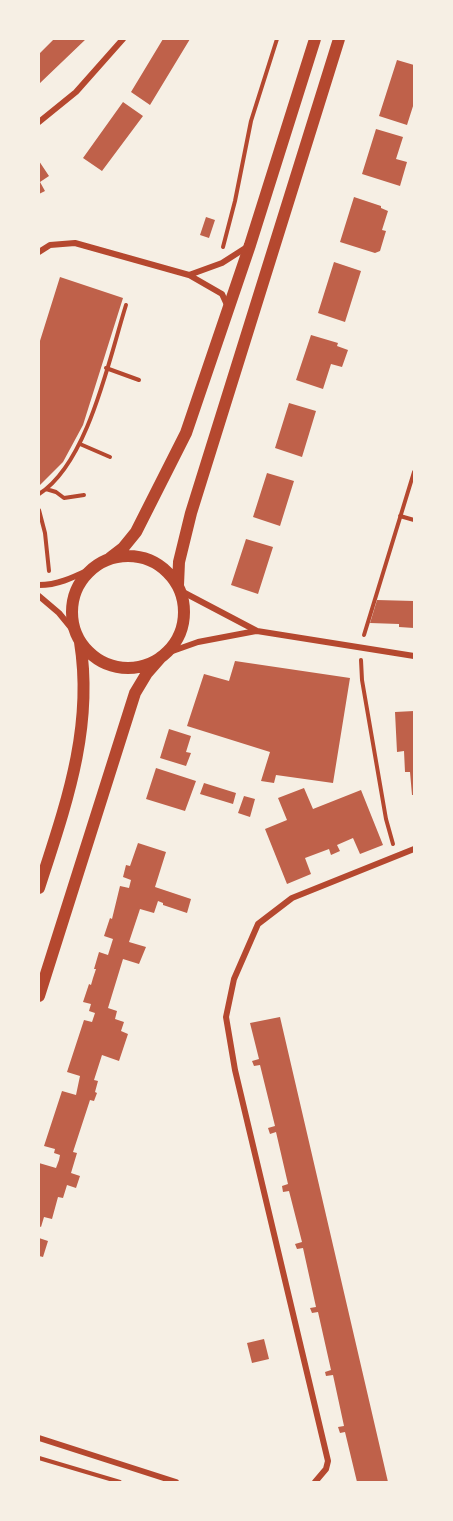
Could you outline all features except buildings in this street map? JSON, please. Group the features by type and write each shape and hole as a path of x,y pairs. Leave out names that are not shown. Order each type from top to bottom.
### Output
{"main road":[{"path":"39,888 71,787 79,750 84,672 72,615 74,595 83,577 93,567 123,548 136,532 180,447 250,245 315,39"},
{"path":"39,996 135,693 147,673 176,641 184,621 184,606 179,588 180,562 191,513 339,39"},
{"path":"110,558 130,555 150,560 164,567 179,588"},
{"path":"78,638 99,660 119,667 141,666 164,655"}],"street":[{"path":"39,122 76,92 123,39"},
{"path":"39,252 50,245 75,243 189,275 222,294 228,309"},
{"path":"189,275 217,265 250,245"},
{"path":"39,585 49,585 73,577 93,567"},
{"path":"179,588 257,631"},
{"path":"39,596 59,613 78,638"},
{"path":"164,655 198,642 257,631 414,656"},
{"path":"315,1482 326,1469 328,1461 235,1070 226,1017 234,979 258,924 292,898 414,849"},
{"path":"39,1438 176,1482"}],"path":[{"path":"217,265 235,201 251,121 277,39"},
{"path":"39,494 46,489 80,444 126,305"},
{"path":"106,368 139,380"},
{"path":"80,444 110,457"},
{"path":"397,857 386,819 362,680 360,647 414,472"},
{"path":"46,489 64,498 84,495"},
{"path":"39,510 42,515 51,574"},
{"path":"400,516 414,520"},
{"path":"39,1458 120,1482"}]}
